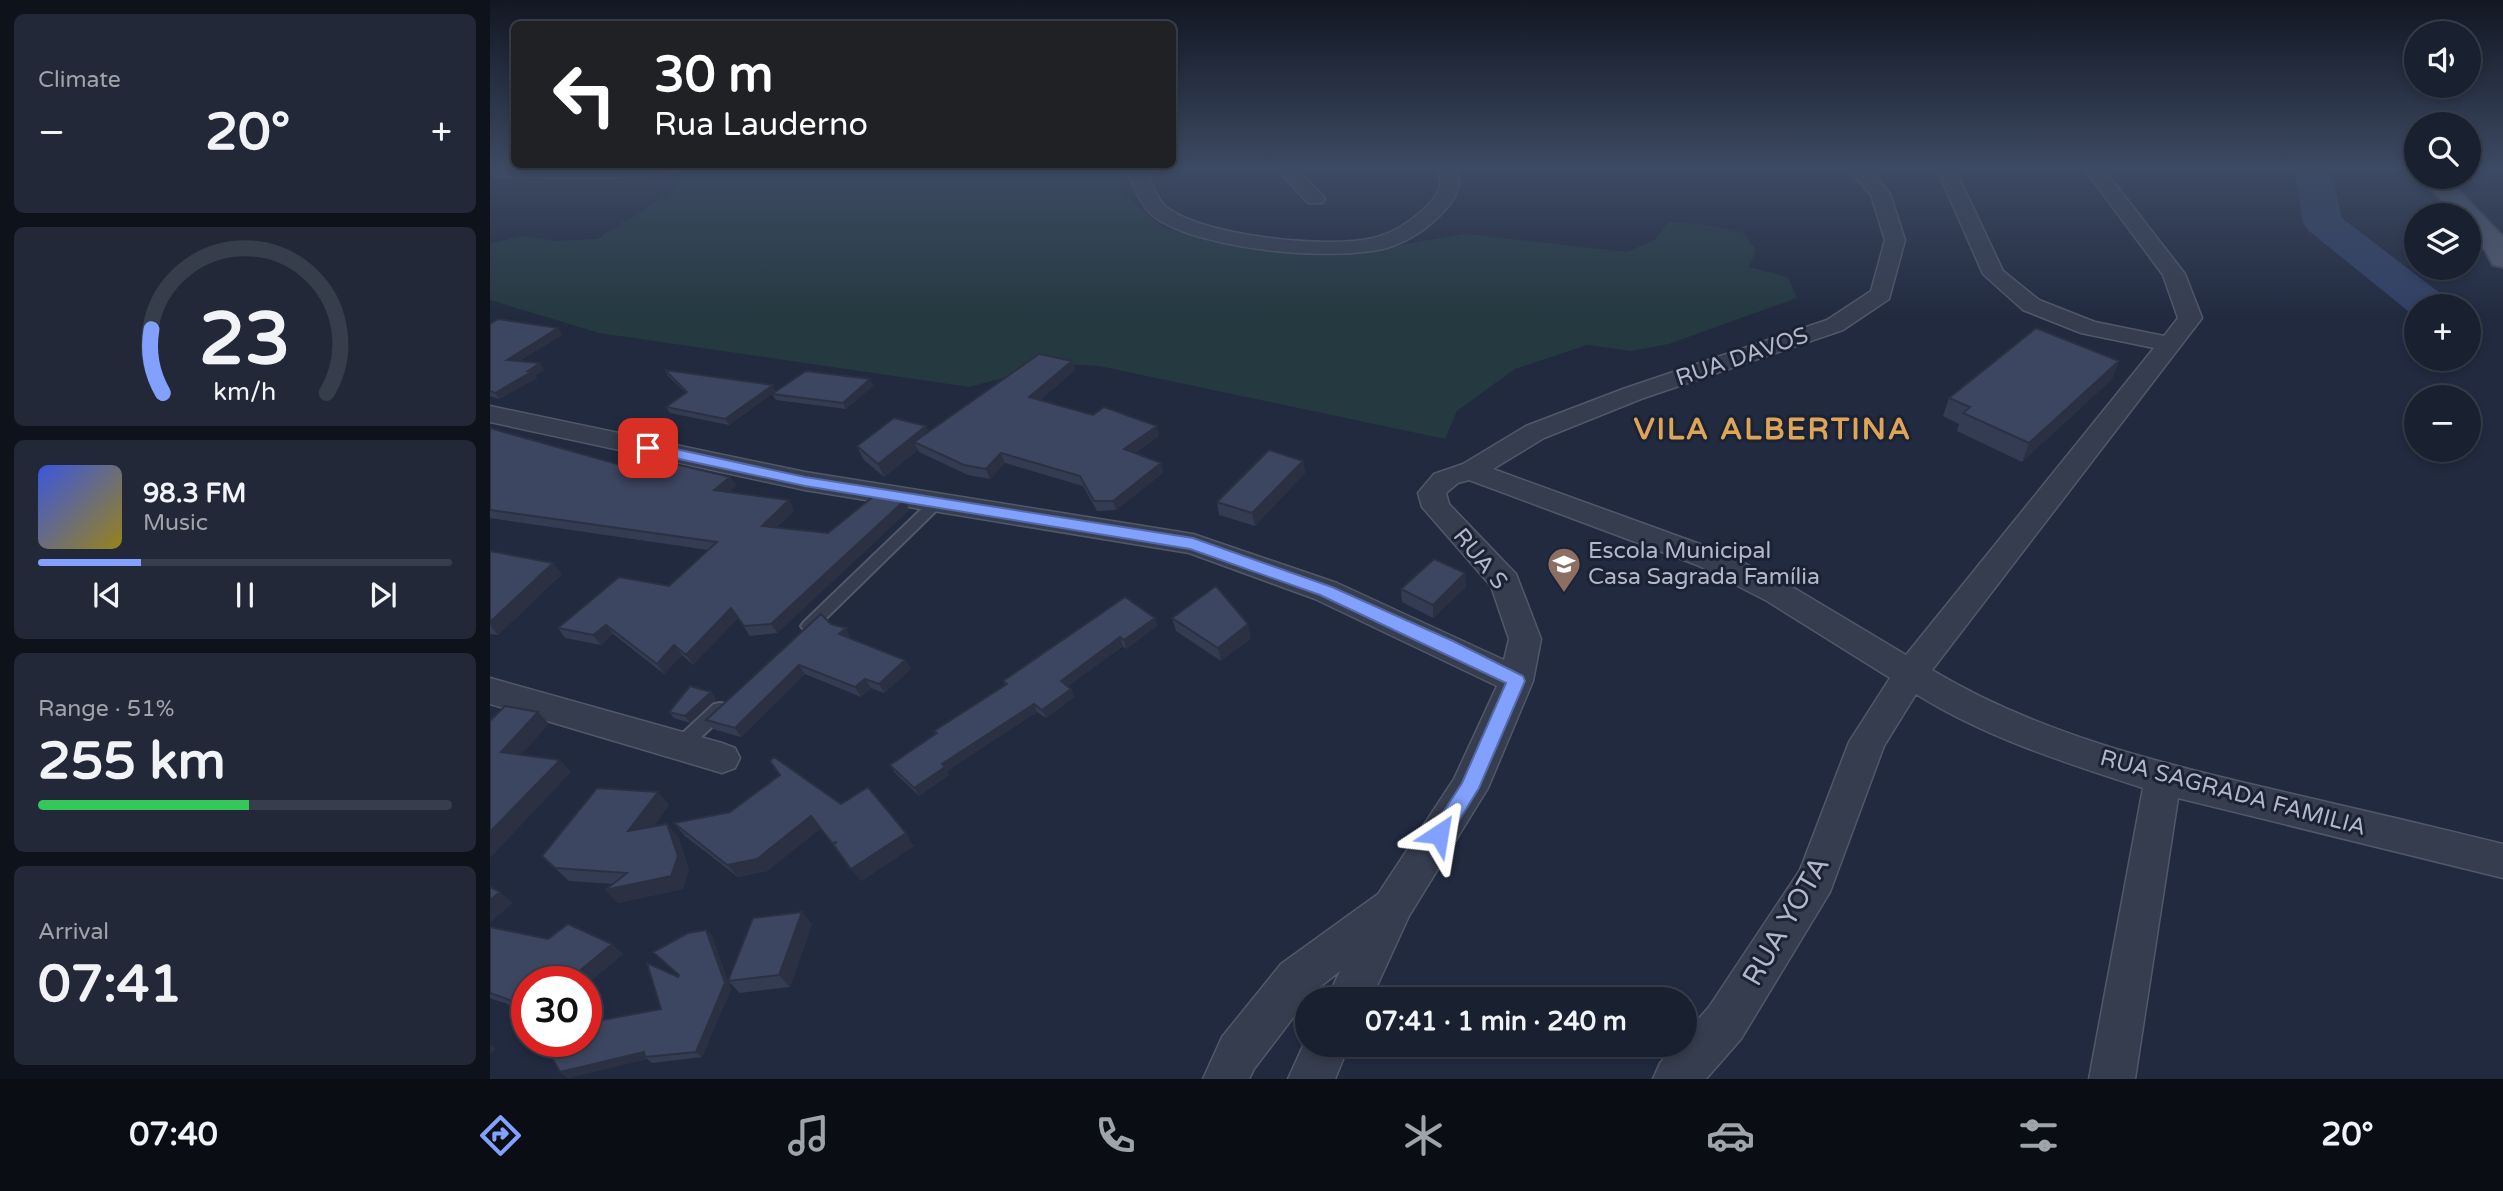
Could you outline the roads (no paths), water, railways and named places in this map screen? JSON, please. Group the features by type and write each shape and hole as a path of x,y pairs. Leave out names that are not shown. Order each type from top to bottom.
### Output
{"main road":[{"path":"2481,230 2501,252"}],"street":[{"path":"1168,217 1183,226 1242,239 1335,248 1371,246 1399,237 1427,217"},
{"name":"RUA DAVOS","path":"1471,471 1535,432 1632,394 1835,325 1881,294 1895,240 1888,217"},
{"path":"1968,217 1994,274 2031,305 2089,328 2169,344"},
{"name":"RUA YOTA","path":"1676,1079 1725,1023 1816,878 1867,742 1910,674 2190,318 2174,274 2131,217"},
{"path":"490,414 805,481 1193,544 1326,591 1516,681"},
{"name":"RUA S","path":"1394,903 1469,788 1516,681 1525,639 1505,582 1436,507 1432,493 1438,482 1471,471"},
{"name":"RUA SAGRADA FAMILIA","path":"1471,471 1708,558 1778,593 1950,698 2074,751 2163,779 2503,861"},
{"path":"490,691 722,758"},
{"path":"2112,1079 2163,779"},
{"path":"1355,987 1394,903"},
{"path":"1226,1079 1238,1053 1296,979 1394,903"},
{"path":"1311,1079 1321,1057"}],"lane":[{"path":"801,634 937,502"},
{"path":"680,746 730,699"}],"waterway":[{"path":"2322,217 2323,223 2414,294"}],"place":[{"name":"Escola Municipal Casa Sagrada Família","path":"1564,594"}],"district":[{"name":"VILA ALBERTINA","path":"1773,429"}]}
